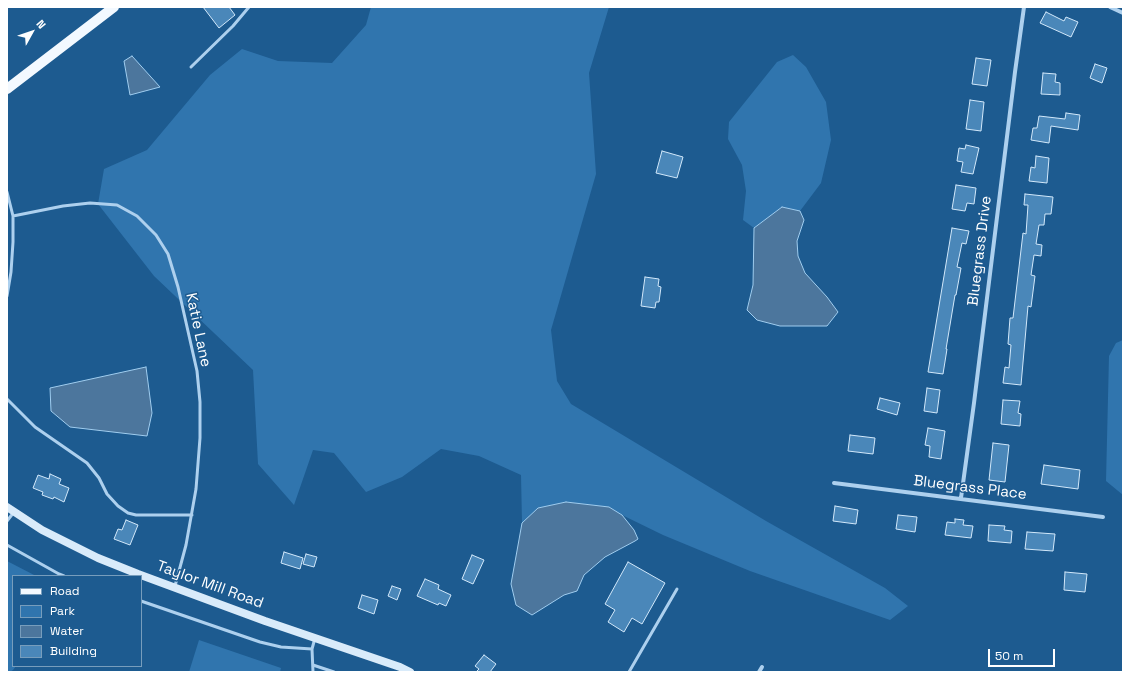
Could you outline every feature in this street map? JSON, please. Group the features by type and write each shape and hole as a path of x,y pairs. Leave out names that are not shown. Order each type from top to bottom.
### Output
{"main road":[{"path":"7,89 114,7"},
{"name":"Taylor Mill Road","path":"10,510 53,536 98,558 315,638 400,667 410,672"}],"street":[{"name":"Bluegrass Drive","path":"960,498 974,403 1024,7"},
{"path":"1110,7 1123,13"},
{"name":"Bluegrass Place","path":"834,483 1103,517"},
{"path":"760,672 762,667"}],"lane":[{"path":"191,66 249,7"},
{"path":"7,192 12,216 13,242 11,272 7,296"},
{"name":"Katie Lane","path":"12,216 63,206 90,203 118,205 137,216 156,235 168,254 178,287 197,371 200,402 200,438 192,515 185,552 175,587"},
{"path":"7,399 35,427 87,463 99,478 107,494 118,506 128,513 136,515 192,515"},
{"path":"7,521 10,510"},
{"path":"7,545 62,575"},
{"path":"629,672 677,589"},
{"path":"142,601 260,642 281,647 312,649"},
{"path":"313,672 312,649 315,638"},
{"path":"313,665 334,672"}],"green space":[{"path":"371,7 609,7 589,73 596,174 551,330 557,381 571,404 766,521 885,588 908,606 890,620 750,571 663,535 609,507 566,502 538,508 522,523 521,475 479,456 441,449 402,477 366,492 334,453 313,450 294,505 258,464 253,370 154,276 98,204 104,169 147,150 210,75 242,49 278,61 332,63 366,25"},
{"path":"793,55 806,67 826,102 831,140 821,183 800,211 782,207 754,228 743,220 746,191 742,165 728,139 729,122 777,62"},
{"path":"1123,340 1123,495 1106,481 1109,356 1116,343"},
{"path":"7,561 34,575 12,575 12,667 15,667 10,672 7,672"},
{"path":"199,640 281,668 280,672 189,672"}],"water":[{"path":"132,56 160,87 130,95 124,61"},
{"path":"782,207 800,211 804,220 797,241 798,256 805,273 827,297 838,312 827,326 780,326 757,320 747,310 753,285 754,228"},
{"path":"146,367 152,413 147,436 70,427 51,411 50,388"},
{"path":"566,502 609,507 622,515 634,530 638,539 605,557 584,575 577,591 564,595 532,615 516,605 511,584 522,523 538,508"}],"building":[{"path":"203,7 229,7 235,15 219,28"},
{"path":"1046,12 1064,21 1066,17 1078,22 1071,37 1040,23"},
{"path":"976,58 991,60 987,86 972,84"},
{"path":"1095,64 1107,68 1102,83 1090,78"},
{"path":"1043,73 1056,74 1055,82 1060,83 1060,95 1041,94"},
{"path":"970,100 984,102 981,131 966,129"},
{"path":"1066,113 1080,115 1078,130 1051,126 1049,143 1031,140 1033,128 1037,128 1039,116 1065,119"},
{"path":"966,145 979,148 973,174 961,172 963,162 957,161 959,148 965,149"},
{"path":"662,151 683,157 677,178 656,173"},
{"path":"1036,156 1049,158 1047,183 1029,181 1031,167 1035,168"},
{"path":"956,185 976,188 974,204 967,203 965,211 952,209"},
{"path":"1025,194 1053,197 1051,214 1045,214 1044,225 1039,225 1036,244 1042,245 1041,256 1034,255 1031,275 1035,276 1031,307 1028,306 1021,385 1003,383 1005,367 1009,368 1011,345 1008,344 1010,318 1013,318 1023,233 1026,234 1028,205 1024,205"},
{"path":"952,228 969,231 966,244 962,243 957,267 961,268 955,295 943,374 928,372"},
{"path":"645,277 659,279 658,286 661,287 659,302 656,302 655,308 641,306"},
{"path":"927,388 940,390 937,413 924,411"},
{"path":"880,398 900,403 897,415 877,409"},
{"path":"1003,400 1020,401 1018,413 1021,414 1020,426 1001,424"},
{"path":"928,428 945,431 941,459 929,457 930,446 925,445"},
{"path":"850,435 875,438 873,454 848,451"},
{"path":"993,443 1009,445 1005,482 989,480"},
{"path":"1044,465 1080,470 1078,489 1041,484"},
{"path":"50,474 61,479 59,484 69,488 64,502 54,497 53,499 42,495 43,492 33,488 38,475 49,479"},
{"path":"835,506 858,510 856,524 833,521"},
{"path":"898,515 917,517 915,532 896,529"},
{"path":"955,519 964,520 963,525 973,526 971,538 945,535 947,522 955,523"},
{"path":"126,520 138,525 130,545 114,539 118,529 122,530"},
{"path":"989,525 1005,526 1004,530 1012,531 1011,543 988,541"},
{"path":"1027,532 1055,534 1053,551 1025,549"},
{"path":"284,552 303,558 300,569 281,563"},
{"path":"306,554 317,557 314,567 303,564"},
{"path":"472,555 484,560 473,584 462,579"},
{"path":"628,562 665,583 642,624 632,618 624,632 608,622 615,610 605,604"},
{"path":"1065,572 1087,574 1085,592 1064,590"},
{"path":"425,579 439,585 438,589 451,595 446,606 439,603 438,605 417,596"},
{"path":"392,586 401,589 397,600 388,596"},
{"path":"362,595 378,600 374,614 358,608"},
{"path":"484,655 496,664 490,672 476,672 479,669 475,666"}]}
